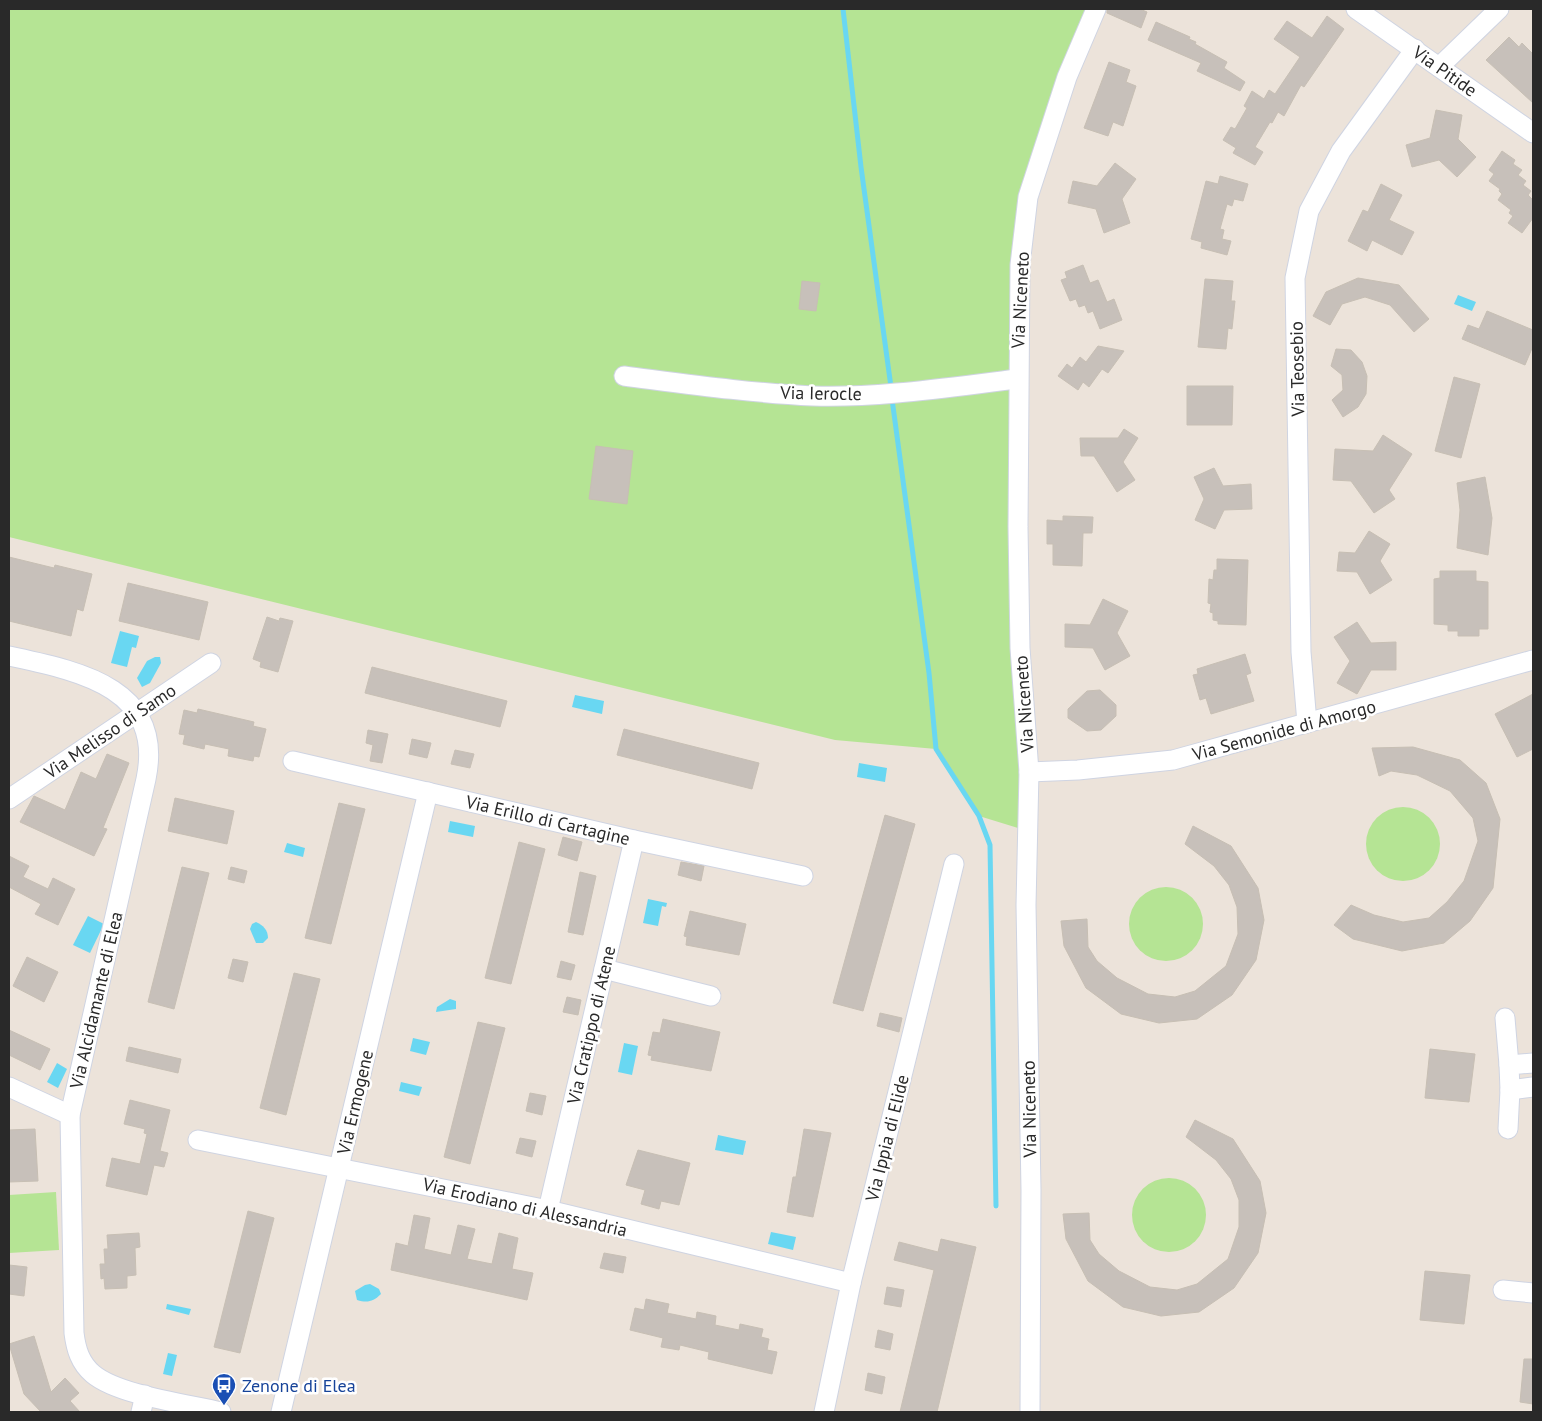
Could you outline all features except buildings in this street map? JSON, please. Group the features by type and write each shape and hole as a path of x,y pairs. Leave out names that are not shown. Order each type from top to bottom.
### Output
{"street":[{"name":"Via Niceneto","path":"1030,1412 1030,1190 1026,905 1029,772 1020,648 1018,379 1020,265 1028,197 1067,78 1096,9"},
{"name":"Via Pitide","path":"1356,9 1533,133"},
{"path":"1439,67 1499,9"},
{"name":"Via Teosebio","path":"1307,722 1302,652 1295,278 1309,211 1341,151 1415,49"},
{"name":"Via Ierocle","path":"624,376 814,396 916,391 1018,379"},
{"path":"9,656 54,666 88,677 115,692 138,713"},
{"name":"Via Semonide di Amorgo","path":"1029,772 1078,770 1173,760 1533,660"},
{"name":"Via Melisso di Samo","path":"9,799 211,662"},
{"name":"Via Alcidamante di Elea","path":"138,713 148,748 147,772 70,1115 74,1333 76,1347 84,1364 97,1377 120,1388 143,1403 221,1412"},
{"name":"Via Erillo di Cartagine","path":"293,761 634,840 803,876"},
{"name":"Via Ermogene","path":"281,1412 428,792"},
{"name":"Via Cratippo di Atene","path":"548,1210 634,840"},
{"name":"Via Ippia di Elide","path":"824,1412 851,1283 954,864"},
{"path":"604,969 711,996"},
{"path":"1505,1018 1510,1090 1508,1129"},
{"path":"1509,1065 1533,1063"},
{"path":"1510,1090 1533,1087"},
{"path":"9,1088 70,1115"},
{"name":"Via Erodiano di Alessandria","path":"198,1140 548,1210 851,1283"},
{"path":"1503,1290 1533,1293"}],"green space":[{"path":"9,9 1096,9 1067,78 1020,265 1028,831 979,816 936,749 835,740 9,537"},
{"path":"1396,807 1410,807 1424,813 1434,823 1440,837 1438,858 1424,875 1410,881 1396,881 1382,875 1372,865 1366,851 1366,837 1372,823 1382,813"},
{"path":"1159,887 1173,887 1187,893 1197,903 1203,917 1201,938 1187,955 1173,961 1159,961 1145,955 1135,945 1129,931 1129,917 1135,903 1145,893"},
{"path":"1162,1178 1176,1178 1190,1184 1200,1194 1206,1208 1204,1229 1190,1246 1176,1252 1162,1252 1148,1246 1138,1236 1132,1222 1132,1208 1138,1194 1148,1184"},
{"path":"56,1192 59,1250 9,1253 9,1195"}],"water":[{"path":"1458,295 1476,302 1472,311 1454,304"},
{"path":"120,631 139,636 136,648 132,647 127,667 111,663"},
{"path":"160,657 161,663 150,683 142,687 137,678 147,661"},
{"path":"575,695 604,701 602,714 572,707"},
{"path":"859,763 887,768 885,782 857,777"},
{"path":"450,821 475,826 473,837 448,832"},
{"path":"287,843 305,848 303,857 284,852"},
{"path":"648,899 667,903 666,907 662,906 658,926 643,923"},
{"path":"88,916 104,924 90,953 73,945"},
{"path":"256,922 263,926 267,933 268,938 263,943 256,943 250,929 252,924"},
{"path":"450,999 456,1001 456,1009 436,1012 437,1007"},
{"path":"413,1038 430,1042 426,1055 410,1051"},
{"path":"624,1043 638,1046 632,1075 618,1072"},
{"path":"57,1063 67,1069 58,1088 47,1082"},
{"path":"401,1082 422,1087 419,1096 399,1091"},
{"path":"718,1135 746,1141 743,1155 715,1150"},
{"path":"771,1232 796,1237 793,1250 768,1244"},
{"path":"370,1284 379,1289 381,1294 370,1301 357,1300 355,1291"},
{"path":"167,1304 191,1309 189,1315 166,1309"},
{"path":"168,1353 177,1355 172,1376 163,1374"}],"waterway":[{"path":"843,9 861,167 891,387"},
{"path":"892,399 929,673 936,749 979,816 990,845 996,1206"}],"place":[{"name":"Zenone di Elea","path":"224,1406"}]}
